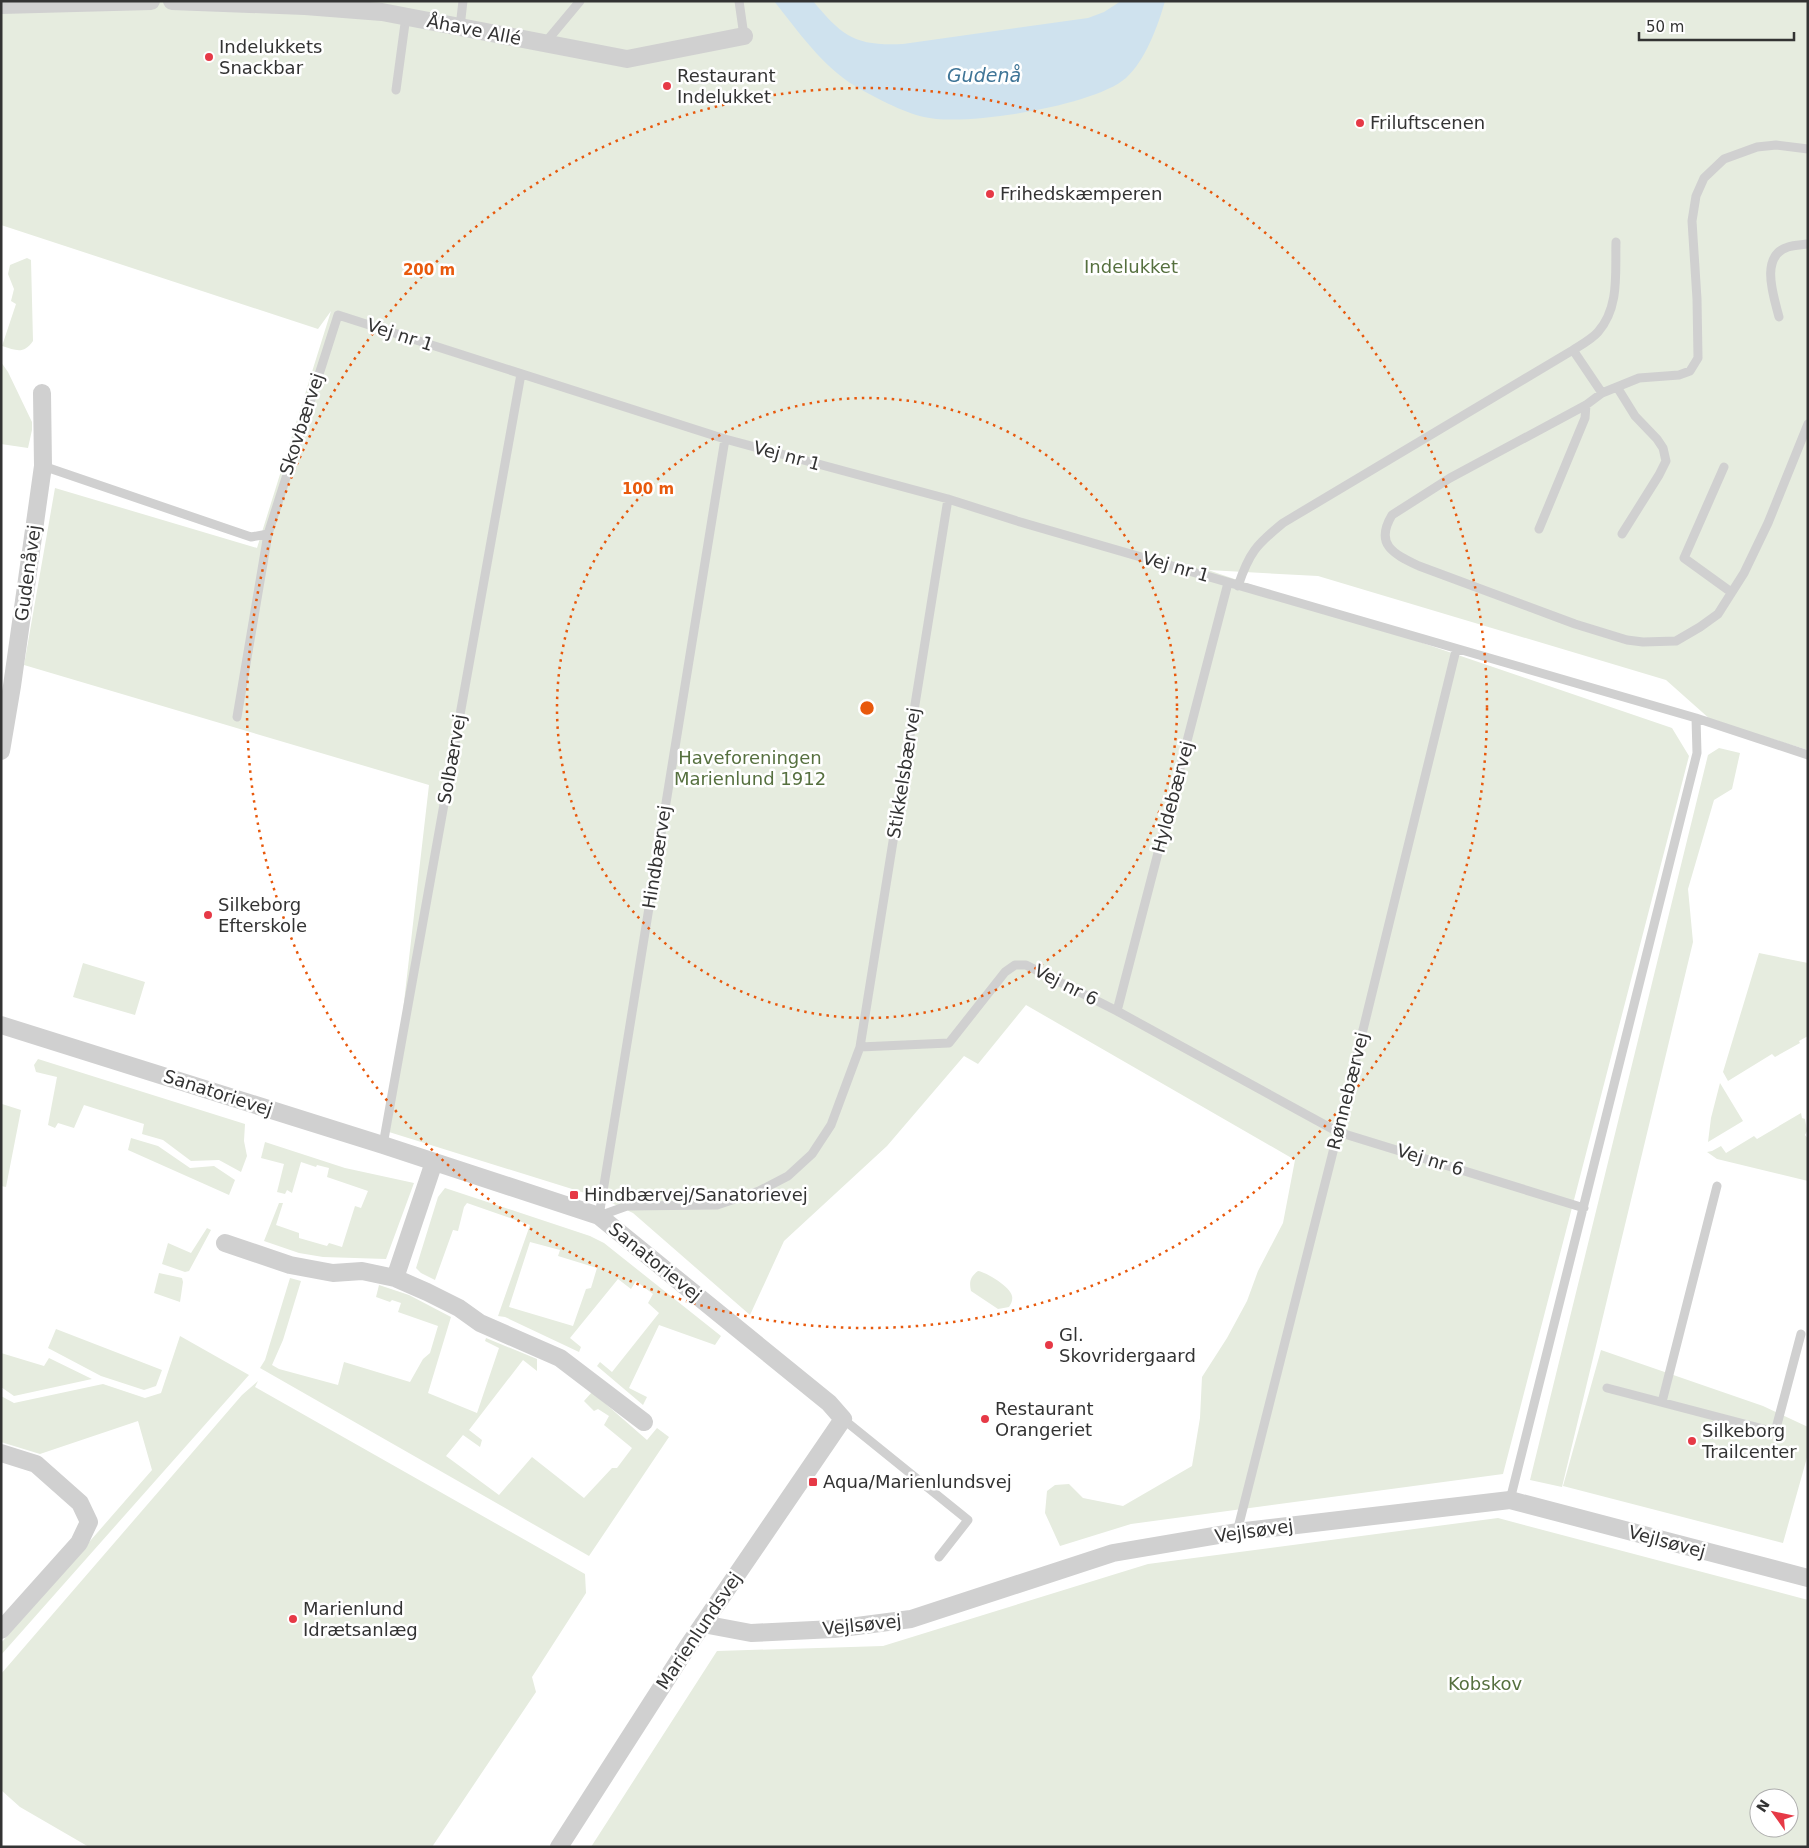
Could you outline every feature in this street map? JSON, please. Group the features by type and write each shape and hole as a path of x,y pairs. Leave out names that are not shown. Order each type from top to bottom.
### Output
{"street":[{"path":"1,5 152,1"},
{"name":"Åhave Allé","path":"172,1 383,7 406,16 627,59 744,36"},
{"name":"Gudenåvej","path":"1,751 15,667 42,466 42,393"},
{"name":"Sanatorievej","path":"1,1025 383,1145 599,1216 821,1396 843,1419"},
{"path":"395,1278 434,1162"},
{"path":"225,1243 290,1265 333,1273 362,1272 395,1278 459,1308 480,1323 560,1358 644,1422"},
{"name":"Marienlundsvej","path":"559,1847 644,1712 843,1419"},
{"path":"1,1453 36,1464 80,1503 89,1522 79,1543 1,1630"},
{"name":"Vejlsøvej","path":"703,1624 751,1633 834,1629 911,1619 1113,1553 1237,1532 1510,1500 1808,1578"}],"lane":[{"path":"460,27 463,1"},
{"path":"545,44 580,1"},
{"path":"739,1 744,36"},
{"path":"396,90 406,16"},
{"path":"1808,150 1776,145 1757,147 1724,160 1704,178 1696,196 1692,220 1698,299 1698,358 1690,371 1679,375 1639,378 1602,393 1586,405 1450,478 1392,516 1384,532 1384,540 1390,550 1401,558 1566,621 1627,640 1643,642 1676,641 1700,628 1718,614 1744,573 1768,523 1808,424"},
{"path":"1238,586 1253,551 1283,523 1573,350 1598,332 1608,317 1614,299 1616,242"},
{"path":"1779,316 1770,281 1775,257 1786,247 1808,244"},
{"name":"Vej nr 1","path":"338,315 725,439 948,498 1017,521 1456,650 1696,718 1808,755"},
{"name":"Skovbærvej","path":"237,717 268,534 338,315"},
{"path":"1573,350 1602,393"},
{"name":"Solbærvej","path":"383,1145 521,374"},
{"path":"1617,387 1635,416 1663,448 1666,461 1622,534"},
{"path":"1539,529 1585,418 1586,405"},
{"name":"Hindbærvej","path":"599,1216 725,439"},
{"path":"42,466 250,537 268,534"},
{"path":"1724,467 1684,558 1731,592"},
{"name":"Stikkelsbærvej","path":"860,1047 948,498"},
{"name":"Hyldebærvej","path":"1117,1011 1228,582"},
{"name":"Rønnebærvej","path":"1237,1532 1338,1132 1456,650"},
{"path":"1510,1500 1697,753 1696,718"},
{"name":"Vej nr 6","path":"860,1047 949,1044 1005,972 1015,965 1026,965 1117,1011 1338,1132 1584,1208"},
{"path":"599,1216 627,1206 716,1205 759,1191 788,1176 812,1154 831,1125 860,1047"},
{"path":"1662,1402 1717,1186"},
{"path":"1607,1388 1775,1432 1801,1334"},
{"path":"843,1419 968,1520 940,1557"}],"green space":[{"path":"1,1 1808,1 1808,750 1711,720 1666,680 1318,576 1208,570 1672,728 1689,756 1503,1474 1131,1524 1060,1546 1045,1513 1047,1491 1055,1485 1069,1484 1083,1498 1123,1506 1192,1466 1200,1418 1202,1377 1227,1338 1247,1301 1258,1271 1283,1223 1295,1160 1026,1005 978,1064 964,1056 887,1146 784,1241 750,1315 633,1213 601,1198 389,1132 429,785 24,665 55,488 257,548 331,311 318,329 1,225"},
{"path":"27,258 31,260 33,341 22,350 15,350 2,346 16,304 11,301 14,289 8,274 10,265"},
{"path":"1,362 8,372 32,422 28,448 1,444"},
{"path":"1719,748 1740,753 1732,789 1714,800 1688,889 1693,942 1562,1487 1530,1480 1708,755"},
{"path":"1759,953 1808,963 1808,1036 1799,1041 1800,1043 1775,1057 1772,1054 1728,1081 1723,1072"},
{"path":"83,963 145,982 135,1015 73,997"},
{"path":"38,1059 245,1124 244,1141 247,1156 241,1172 219,1160 191,1161 163,1140 142,1134 144,1124 84,1105 74,1128 58,1123 55,1128 48,1125 57,1077 36,1072 34,1065"},
{"path":"1720,1083 1743,1121 1708,1142 1711,1118"},
{"path":"2,1104 21,1110 6,1187 1,1186"},
{"path":"1801,1113 1802,1118 1805,1119 1807,1131 1805,1135 1808,1139 1808,1181 1717,1159 1707,1152 1721,1146 1726,1153 1754,1136 1757,1139"},
{"path":"131,1138 158,1146 190,1168 214,1166 235,1180 229,1195 128,1150"},
{"path":"265,1142 345,1168 414,1183 386,1259 323,1257 299,1253 264,1241 279,1203 283,1203 276,1225 299,1233 299,1238 327,1246 329,1243 342,1247 355,1206 361,1208 368,1191 327,1177 329,1168 317,1165 316,1167 301,1162 292,1193 287,1190 285,1194 277,1192 284,1164 261,1158"},
{"path":"445,1188 590,1236 604,1243 721,1336 715,1345 659,1325 629,1388 647,1397 643,1405 597,1366 600,1362 612,1372 659,1313 648,1303 653,1294 636,1281 631,1289 618,1279 570,1338 581,1347 579,1352 505,1317 498,1316 530,1225 467,1203 464,1207 458,1231 453,1230 435,1280 421,1273 416,1268 438,1197","holes":["530,1242 560,1250 558,1256 597,1268 591,1288 586,1289 573,1326 509,1307"]},
{"path":"207,1228 211,1230 189,1271 185,1272 162,1264 168,1243 191,1253"},
{"path":"978,1271 1003,1284 1011,1292 1012,1302 1009,1307 998,1309 971,1291 971,1280"},
{"path":"159,1273 182,1278 180,1302 154,1293"},
{"path":"290,1278 301,1281 283,1340 272,1365 279,1369 338,1385 344,1362 410,1382 423,1359 430,1353 438,1326 398,1312 401,1303 392,1300 390,1302 376,1297 379,1285 409,1295 451,1317 428,1393 477,1413 499,1348 485,1341 486,1338 537,1359 537,1371 523,1360 469,1430 482,1440 480,1447 463,1435 446,1456 499,1495 532,1457 584,1498 612,1468 617,1468 632,1448 604,1425 609,1416 598,1409 594,1411 584,1401 592,1392 647,1440 657,1428 669,1437 589,1556 260,1368 265,1360"},
{"path":"56,1329 162,1370 156,1386 144,1390 101,1376 48,1348"},
{"path":"180,1336 249,1375 1,1655 1,1643 152,1470 138,1421 40,1454 1,1442 1,1396 14,1403 103,1384 145,1398 161,1393"},
{"name":"Silkeborg Trailcenter","path":"1601,1350 1763,1406 1808,1427 1808,1454 1783,1543 1563,1486"},
{"path":"1,1353 44,1366 49,1358 92,1379 14,1396 1,1387"},
{"name":"Marienlund Idrætsanlæg","path":"258,1381 255,1387 585,1574 586,1593 532,1677 536,1692 432,1847 89,1847 20,1807 1,1790 1,1674 242,1395"},
{"name":"Kobskov","path":"1498,1518 1808,1600 1808,1847 591,1847 717,1651 883,1646 1148,1564"}],"water":[{"name":"Gudenå","path":"774,1 813,1 833,23 851,37 873,43 903,44 1088,18 1104,12 1121,1 1165,1 1155,32 1145,53 1126,78 1110,88 1087,97 1028,112 968,119 943,119 915,115 879,99 843,78 801,36"}],"place":[{"name":"Indelukkets Snackbar","path":"209,57"},
{"name":"Restaurant Indelukket","path":"667,86"},
{"name":"Friluftscenen","path":"1360,123"},
{"name":"Frihedskæmperen","path":"990,194"},
{"name":"Silkeborg Efterskole","path":"208,915"},
{"name":"Hindbærvej/Sanatorievej","path":"574,1195"},
{"name":"Gl. Skovridergaard","path":"1049,1345"},
{"name":"Restaurant Orangeriet","path":"985,1419"},
{"name":"Silkeborg Trailcenter","path":"1692,1441"},
{"name":"Aqua/Marienlundsvej","path":"813,1482"},
{"name":"Marienlund Idrætsanlæg","path":"293,1619"}],"park label":[{"name":"Indelukket","path":"1131,267"},
{"name":"Haveforeningen Marienlund 1912","path":"750,768"}]}
